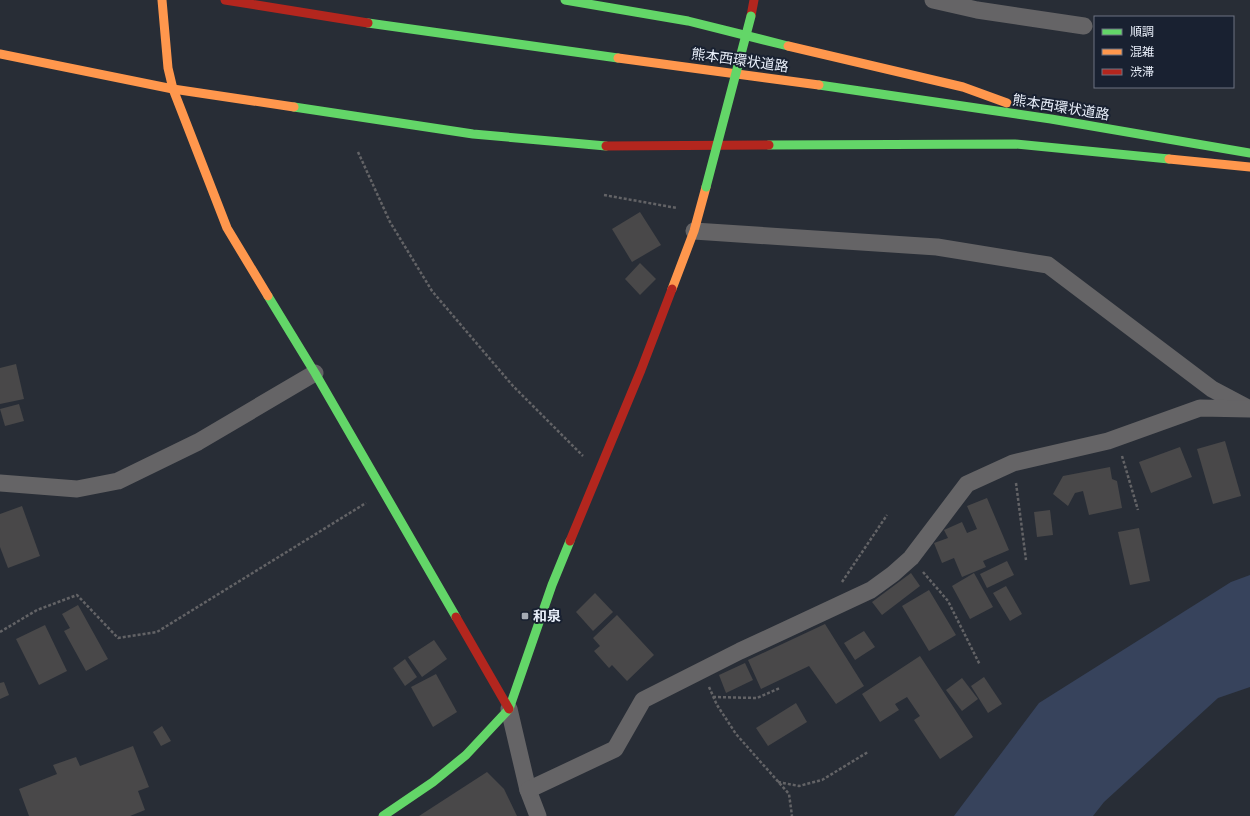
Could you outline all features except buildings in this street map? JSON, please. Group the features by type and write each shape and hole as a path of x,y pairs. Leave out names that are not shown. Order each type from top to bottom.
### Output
{"main road":[{"path":"162,0 168,68 173,89 227,228 315,373 509,709"},
{"name":"熊本西環状道路","path":"225,0 422,31 804,83 1051,119 1250,152"},
{"path":"565,0 688,21 831,57 963,87 1051,119"},
{"path":"384,816 433,782 466,754 509,709 552,585 643,363 694,231 752,16 754,0"},
{"path":"0,54 173,89 473,134 605,146 1015,144 1250,167"}],"street":[{"path":"933,0 977,10 1084,26"},
{"path":"694,231 937,247 1048,265 1212,389 1250,409"},
{"path":"0,483 77,489 118,481 198,442 315,373"},
{"path":"528,790 615,749 643,700 702,670 871,590 893,574 911,558 967,484 1013,463 1117,438 1200,408 1250,409"},
{"path":"509,709 528,790 538,816"}],"path":[{"path":"358,152 390,222 432,291 513,386 599,472"},
{"path":"604,195 699,212"},
{"path":"1117,438 1138,510"},
{"path":"1013,463 1023,528 1026,560"},
{"path":"0,632 37,610 77,595 118,638 157,632 384,492"},
{"path":"838,606 841,582 887,515"},
{"path":"911,558 948,601 980,665"},
{"path":"702,670 717,705 736,734 789,794 792,816"},
{"path":"713,697 757,698 780,688"},
{"path":"778,782 799,786 822,780 868,752"}],"shaded area":[{"path":"1250,575 1250,687 1218,698 1104,802 1093,816 954,816 1039,703 1231,582"}],"traffic: fast":[{"path":"565,0 688,21 788,46"},
{"path":"706,187 751,16"},
{"path":"368,23 618,58"},
{"path":"819,85 1051,119 1250,153"},
{"path":"294,107 473,134 606,146"},
{"path":"769,145 1015,144 1169,159"},
{"path":"268,296 315,373 456,617"},
{"path":"383,816 433,782 466,755 509,709 552,585 570,541"}],"traffic: slow":[{"path":"162,0 168,68 173,89 227,228 268,296"},
{"path":"788,46 963,87 1007,103"},
{"path":"0,54 173,89 294,107"},
{"path":"618,58 819,85"},
{"path":"1169,159 1250,167"},
{"path":"672,289 694,231 706,187"}],"traffic: jam":[{"path":"225,0 368,23"},
{"path":"751,16 754,0"},
{"path":"606,146 769,145"},
{"path":"570,541 641,370 672,289"},
{"path":"456,617 509,709"}],"place":[{"name":"和泉","path":"525,616"}]}
